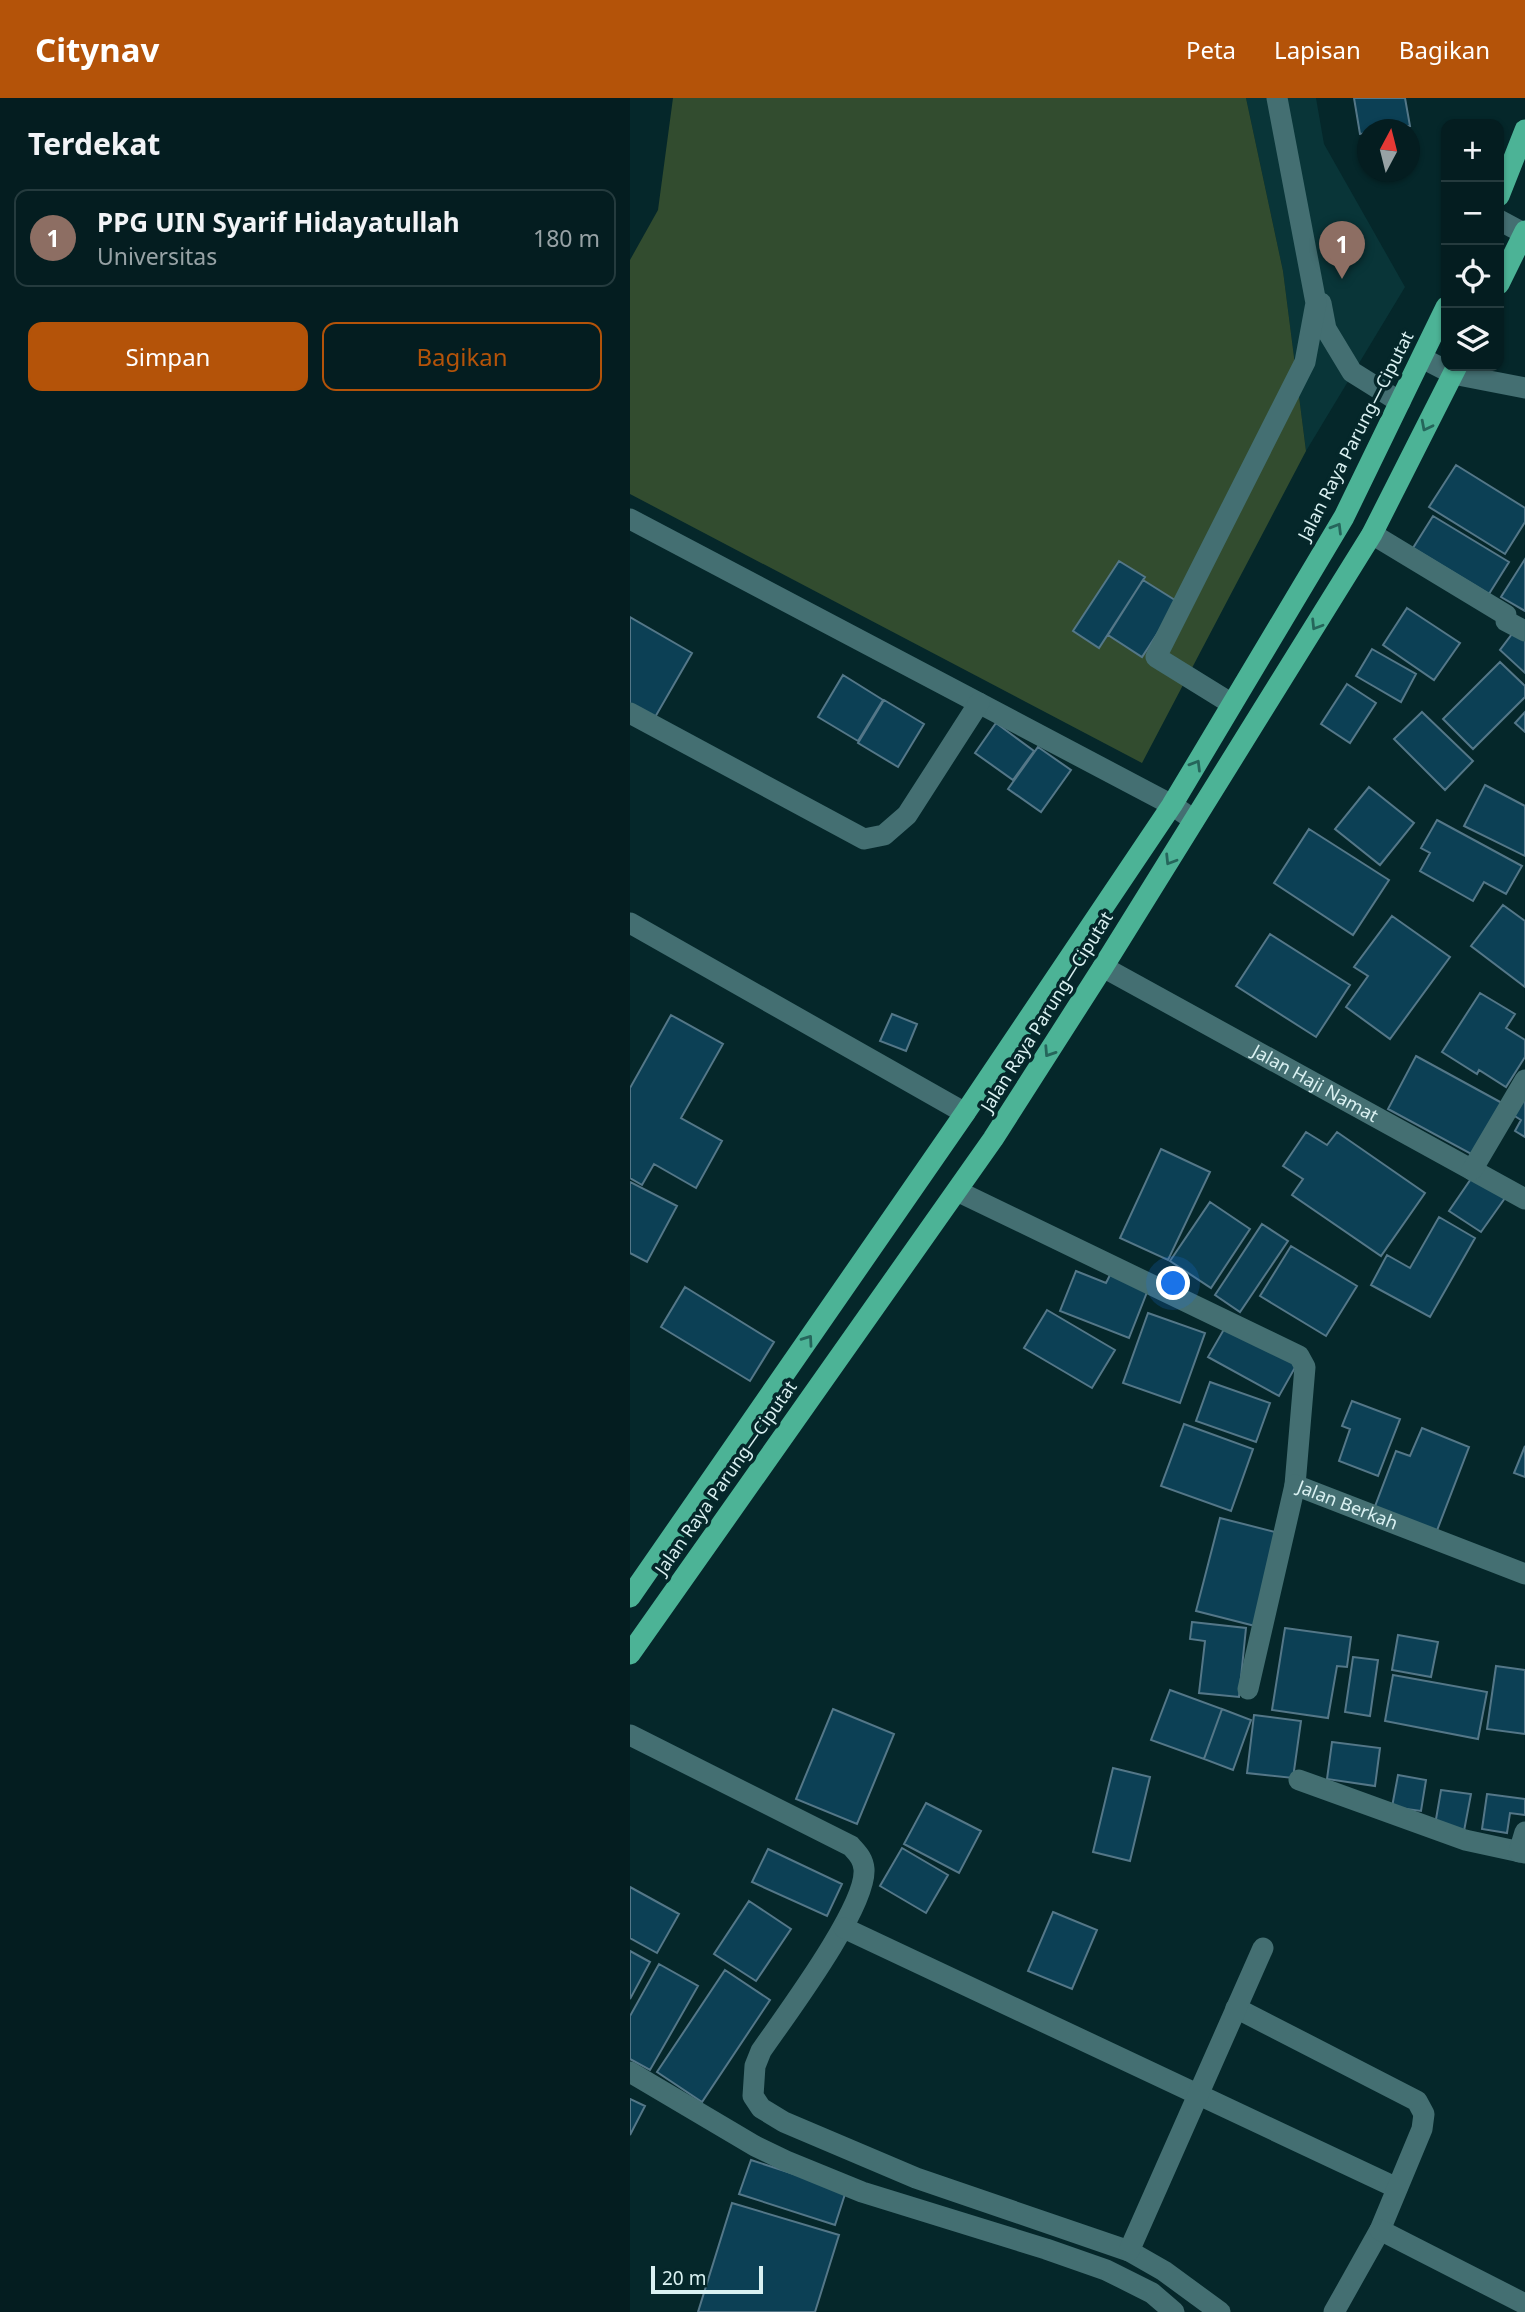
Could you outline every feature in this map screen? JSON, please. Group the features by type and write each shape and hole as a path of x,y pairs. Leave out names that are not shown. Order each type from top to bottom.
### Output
{"highway":[{"path":"1504,183 1525,130"},
{"path":"1504,274 1525,233"},
{"name":"Jalan Raya Parung—Ciputat","path":"630,1597 965,1113 1172,805 1344,517 1446,308"},
{"name":"Jalan Raya Parung—Ciputat","path":"630,1654 957,1191 1103,967 1372,534 1454,371"},
{"path":"925,1171 957,1191"}],"street":[{"path":"1232,704 1156,657 1306,362 1317,303 1277,98"},
{"path":"1282,98 1326,328 1352,372 1400,402"},
{"path":"1504,222 1525,233"},
{"path":"1422,358 1441,365"},
{"path":"1459,371 1525,388"},
{"path":"630,519 1172,805 1194,820"},
{"path":"1372,534 1506,615 1506,621 1525,631"},
{"path":"630,713 864,839 884,835 907,815 979,703"},
{"path":"630,923 965,1113"},
{"name":"Jalan Haji Namat","path":"1103,967 1525,1199"},
{"path":"1472,1170 1525,1080"},
{"name":"Jalan Berkah","path":"957,1191 1299,1356 1305,1367 1295,1485 1525,1574"},
{"path":"1248,1689 1295,1485"},
{"path":"630,1735 851,1846 861,1857 863,1881 844,1928 761,2051 755,2066 753,2096 761,2108 784,2122 916,2178 1129,2251 1164,2271 1220,2312"},
{"path":"1299,1780 1465,1840 1523,1846"},
{"path":"844,1928 1397,2188"},
{"path":"1129,2251 1263,1948"},
{"path":"1237,2008 1417,2101 1424,2114 1422,2129 1380,2230 1334,2312"},
{"path":"630,2072 755,2146 786,2161 862,2192 1106,2270 1152,2293 1174,2312"},
{"path":"1380,2230 1525,2304"}],"shaded area":[{"path":"1246,98 1316,98 1324,144 1405,287 1306,451 1283,271"}],"green space":[{"path":"673,98 1246,98 1283,271 1306,451 1142,763 630,494 630,260 658,210"}],"building":[{"path":"1354,98 1405,98 1409,119 1358,119"},
{"path":"1456,465 1525,508 1525,522 1505,554 1429,507"},
{"path":"1433,516 1509,562 1489,594 1413,548"},
{"path":"1525,559 1525,611 1501,597"},
{"path":"1119,561 1145,577 1099,648 1073,631"},
{"path":"1143,580 1178,602 1142,657 1108,635"},
{"path":"1407,608 1460,643 1434,680 1383,645"},
{"path":"630,617 692,653 654,719 630,706"},
{"path":"1515,630 1525,635 1525,673 1500,650"},
{"path":"1372,649 1416,674 1401,702 1356,676"},
{"path":"1500,662 1525,686 1525,697 1473,749 1443,719"},
{"path":"843,675 883,700 858,741 818,717"},
{"path":"1347,684 1376,703 1350,743 1321,724"},
{"path":"884,700 924,724 898,767 858,743"},
{"path":"1422,712 1473,761 1445,790 1394,739"},
{"path":"1525,712 1525,732 1515,723"},
{"path":"996,723 1034,751 1013,780 975,753"},
{"path":"1038,747 1071,770 1041,812 1008,789"},
{"path":"1485,785 1525,806 1525,856 1464,826"},
{"path":"1369,787 1414,823 1380,865 1335,829"},
{"path":"1437,820 1522,866 1506,894 1484,882 1473,901 1420,871 1430,853 1421,848"},
{"path":"1309,829 1389,880 1353,935 1274,883"},
{"path":"1503,905 1525,921 1525,987 1471,946"},
{"path":"1392,916 1450,957 1390,1039 1346,1007 1368,976 1354,967"},
{"path":"1270,934 1350,985 1316,1037 1236,986"},
{"path":"1480,993 1515,1014 1506,1028 1525,1040 1525,1057 1506,1087 1479,1070 1477,1074 1442,1052"},
{"path":"892,1014 917,1024 906,1051 880,1041"},
{"path":"671,1015 723,1044 681,1118 722,1141 696,1188 654,1164 642,1185 630,1178 630,1088"},
{"path":"1416,1056 1502,1103 1473,1155 1388,1109"},
{"path":"1525,1094 1525,1137 1515,1131 1521,1120 1513,1115"},
{"path":"1306,1132 1327,1145 1337,1132 1425,1193 1381,1256 1292,1195 1303,1179 1283,1166"},
{"path":"1161,1149 1210,1172 1168,1260 1120,1238"},
{"path":"1473,1176 1505,1198 1481,1232 1449,1211"},
{"path":"630,1182 677,1206 647,1262 630,1253"},
{"path":"1210,1202 1250,1229 1211,1288 1170,1261"},
{"path":"1439,1217 1475,1238 1430,1317 1371,1285 1387,1255 1410,1268"},
{"path":"1262,1224 1288,1241 1240,1312 1215,1295"},
{"path":"1291,1246 1357,1286 1326,1336 1260,1296"},
{"path":"1076,1271 1106,1283 1111,1273 1149,1287 1129,1338 1060,1311"},
{"path":"685,1287 774,1342 750,1381 661,1327"},
{"path":"1047,1310 1115,1350 1092,1388 1024,1348"},
{"path":"1148,1313 1205,1333 1180,1403 1123,1383"},
{"path":"1227,1324 1297,1364 1279,1396 1208,1357"},
{"path":"1210,1382 1270,1403 1256,1442 1196,1421"},
{"path":"1352,1401 1400,1419 1378,1476 1339,1461 1350,1429 1342,1426"},
{"path":"1184,1424 1253,1449 1231,1511 1161,1486"},
{"path":"1422,1428 1469,1447 1436,1533 1374,1509 1396,1451 1410,1456"},
{"path":"1525,1446 1525,1477 1514,1473"},
{"path":"1220,1518 1279,1533 1255,1626 1196,1611"},
{"path":"1192,1622 1246,1628 1239,1697 1199,1693 1205,1641 1190,1639"},
{"path":"1285,1628 1351,1637 1347,1667 1337,1666 1328,1718 1272,1710"},
{"path":"1398,1635 1438,1642 1431,1677 1392,1670"},
{"path":"1353,1657 1378,1660 1370,1716 1345,1712"},
{"path":"1496,1666 1525,1670 1525,1734 1487,1729"},
{"path":"1393,1675 1487,1692 1478,1739 1385,1721"},
{"path":"1170,1690 1222,1709 1204,1759 1151,1740"},
{"path":"833,1709 894,1734 857,1824 796,1799"},
{"path":"1222,1709 1251,1720 1233,1770 1204,1759"},
{"path":"1254,1715 1301,1721 1293,1778 1247,1773"},
{"path":"1332,1742 1380,1748 1375,1786 1327,1779"},
{"path":"1113,1768 1150,1777 1130,1861 1093,1852"},
{"path":"1398,1775 1426,1780 1421,1811 1392,1807"},
{"path":"1441,1790 1471,1794 1464,1831 1435,1825"},
{"path":"1487,1794 1525,1799 1525,1815 1510,1813 1507,1833 1482,1829"},
{"path":"926,1803 981,1831 959,1873 904,1844"},
{"path":"902,1848 948,1875 926,1913 880,1886"},
{"path":"768,1849 842,1884 827,1916 752,1882"},
{"path":"630,1887 679,1914 657,1953 630,1938"},
{"path":"749,1901 791,1929 756,1981 714,1954"},
{"path":"1053,1912 1097,1930 1072,1989 1028,1971"},
{"path":"630,1951 650,1962 630,1999"},
{"path":"659,1964 698,1986 650,2070 630,2059 630,2016"},
{"path":"725,1970 770,2000 702,2102 657,2072"},
{"path":"630,2099 645,2106 630,2135"},
{"path":"751,2160 846,2191 835,2225 739,2194"},
{"path":"732,2203 839,2235 815,2312 698,2312"}],"place":[{"name":"PPG UIN Syarif Hidayatullah","path":"1342,279"}]}
